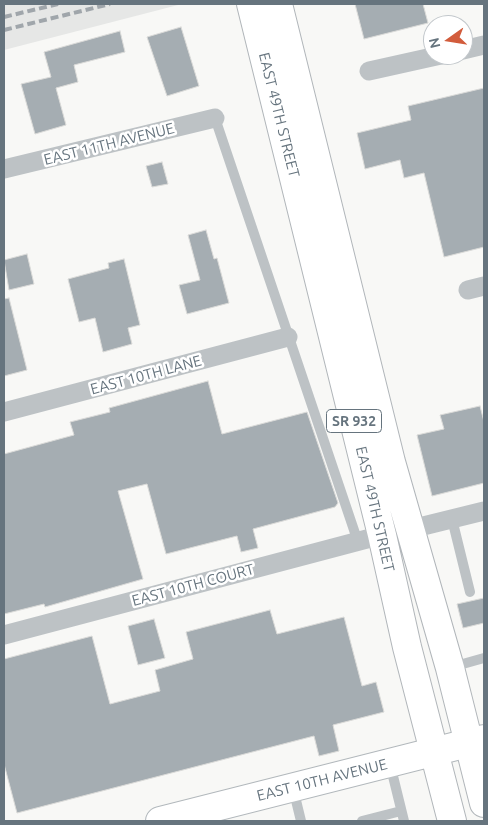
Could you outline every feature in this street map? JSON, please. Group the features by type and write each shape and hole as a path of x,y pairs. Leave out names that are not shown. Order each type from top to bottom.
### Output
{"main road":[{"name":"EAST 49TH STREET","path":"266,11 450,668 477,741 484,803"},
{"name":"EAST 49TH STREET","path":"266,11 370,538 452,821"},
{"name":"EAST 10TH AVENUE","path":"160,821 477,741"}],"street":[{"path":"369,71 423,59"},
{"name":"EAST 11TH AVENUE","path":"4,170 214,118"},
{"name":"EAST 10TH LANE","path":"4,412 288,337"},
{"path":"411,529 484,511"},
{"name":"EAST 10TH COURT","path":"4,635 370,538"}],"lane":[{"path":"214,118 288,337 370,538"},
{"path":"452,519 470,592"},
{"path":"450,668 484,658"},
{"path":"362,821 403,816 389,763"},
{"path":"293,788 302,821"}],"shaded area":[{"path":"4,4 182,4 4,50"}],"building":[{"path":"355,4 423,4 426,15 423,15 423,24 364,39"},
{"path":"181,27 199,86 167,96 147,37"},
{"path":"120,31 125,52 74,65 78,82 56,88 66,125 35,134 21,84 51,77 44,52"},
{"path":"484,88 484,247 444,257 424,173 404,178 400,160 365,169 357,133 411,120 408,106"},
{"path":"162,162 168,184 152,187 146,166"},
{"path":"206,230 214,259 217,258 229,303 187,314 179,285 200,280 188,235"},
{"path":"27,254 34,284 9,290 4,260"},
{"path":"124,259 140,325 128,328 132,344 103,352 95,318 79,322 68,279 109,268 108,263"},
{"path":"9,298 27,370 4,376 4,299"},
{"path":"208,381 222,434 307,412 338,503 335,507 253,529 258,548 241,552 237,536 166,554 147,484 118,491 143,579 45,607 44,604 4,614 4,454 74,435 70,422 110,412 109,408"},
{"path":"480,406 484,422 484,483 432,496 417,435 444,429 440,415"},
{"path":"484,598 484,623 463,628 457,604"},
{"path":"270,610 277,634 344,617 362,686 376,682 384,712 333,725 339,751 319,756 314,736 17,813 4,764 4,659 92,636 110,704 160,691 155,670 193,659 186,632"},
{"path":"154,619 165,658 138,665 128,626"}],"railway":[{"path":"4,17 58,4"},
{"path":"4,30 110,4"}]}
